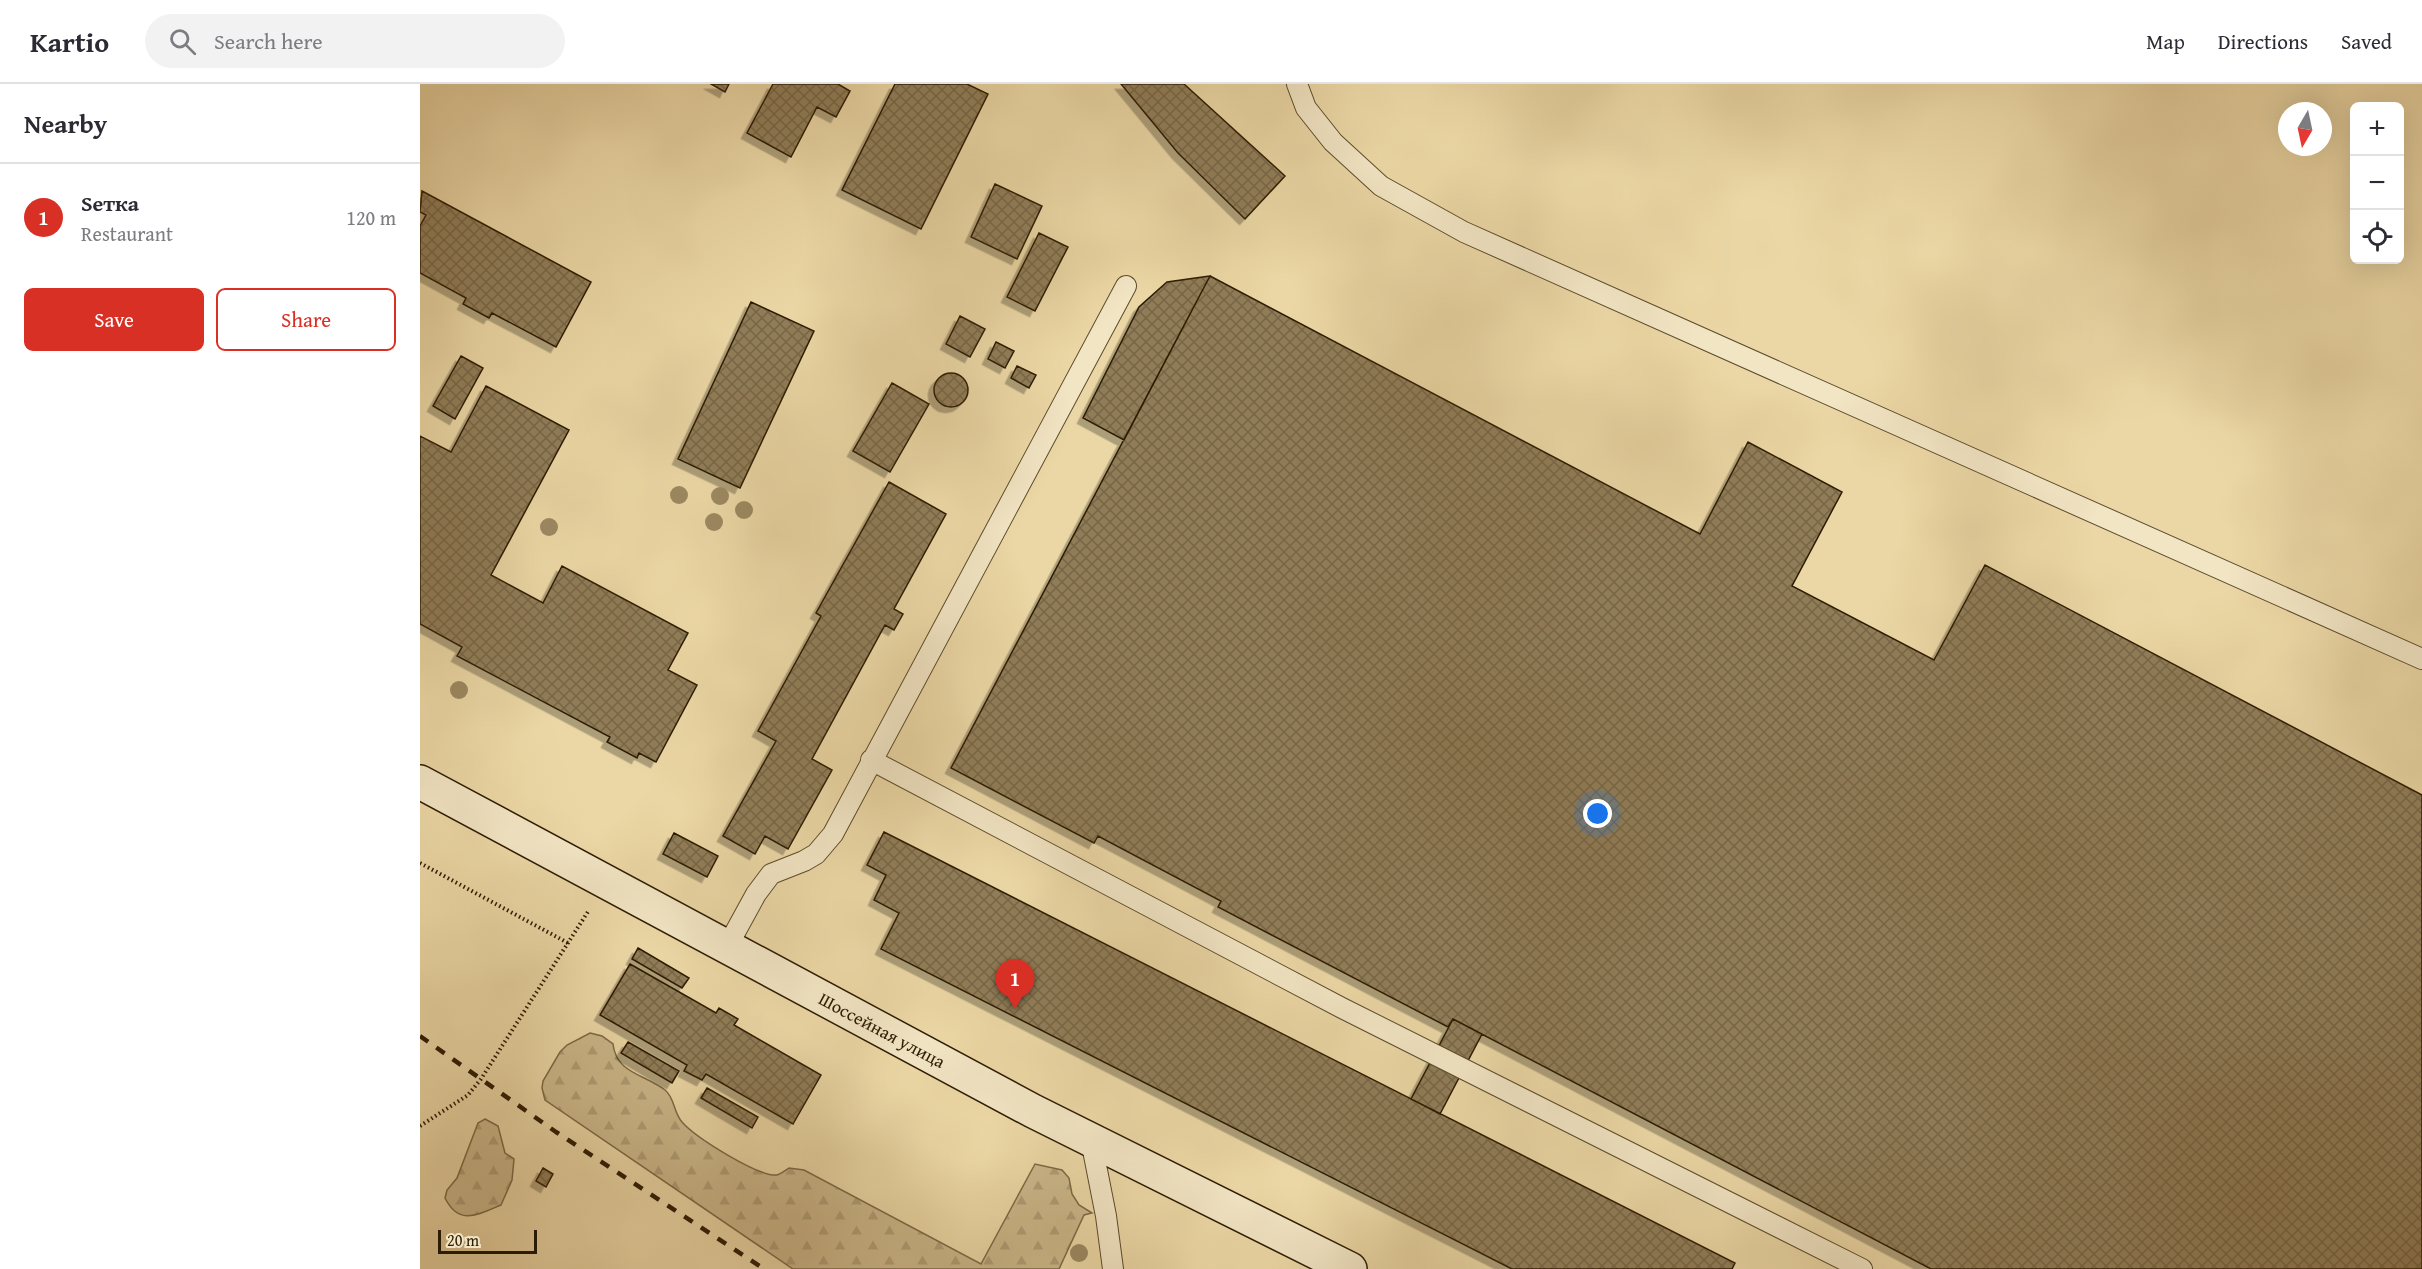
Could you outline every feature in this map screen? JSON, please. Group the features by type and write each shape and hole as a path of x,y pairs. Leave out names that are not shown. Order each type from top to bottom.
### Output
{"street":[{"name":"Шоссейная улица","path":"420,783 1091,1140 1350,1269"}],"lane":[{"path":"1297,84 1306,108 1334,142 1382,186 1464,232 2422,659"},
{"path":"727,947 756,894 771,874 810,858 833,834 1126,286"},
{"path":"871,760 1342,1008 1862,1269"},
{"path":"1091,1140 1106,1216 1113,1269"}],"path":[{"path":"420,863 568,944"},
{"path":"420,1126 468,1095 482,1079 606,882"}],"green space":[{"path":"590,1033 602,1036 613,1044 615,1054 625,1067 665,1090 671,1097 682,1122 727,1155 768,1174 777,1175 789,1168 804,1170 981,1264 1035,1164 1062,1170 1069,1178 1072,1194 1079,1205 1092,1213 1084,1215 1059,1269 793,1269 545,1100 543,1081 560,1052 567,1045"},
{"path":"485,1119 498,1126 505,1153 514,1159 512,1180 501,1205 476,1215 463,1215 450,1207 445,1198 447,1190 457,1178 478,1123"}],"building":[{"path":"711,84 729,84 725,92"},
{"path":"773,84 838,84 850,91 836,117 817,107 791,157 747,133"},
{"path":"895,84 967,84 988,94 921,229 842,190"},
{"path":"1121,84 1184,84 1285,176 1245,219 1178,153"},
{"path":"995,184 1042,206 1017,259 971,237"},
{"path":"422,191 591,282 556,347 492,313 489,318 463,304 466,298 420,273 420,226 426,215 420,212"},
{"path":"1039,233 1068,247 1035,311 1007,297"},
{"path":"1210,276 1700,534 1748,442 1842,492 1792,586 1934,660 1985,565 2422,795 2422,1269 1931,1269 1453,1019 1448,1027 1218,907 1221,901 1098,836 1094,843 951,768"},
{"path":"1210,276 1124,440 1083,418 1139,307 1167,282"},
{"path":"751,302 814,331 740,488 678,459"},
{"path":"960,316 985,329 970,357 946,344"},
{"path":"996,342 1014,351 1005,368 988,359"},
{"path":"461,356 483,368 455,419 433,406"},
{"path":"1017,366 1036,375 1029,388 1011,378"},
{"path":"951,373 963,378 968,390 963,402 951,407 939,402 934,390 939,378"},
{"path":"892,383 929,404 890,472 853,451"},
{"path":"486,386 569,430 491,575 543,603 562,566 688,633 668,670 697,685 656,762 639,753 637,758 607,742 610,737 457,656 462,647 420,624 420,436 451,452"},
{"path":"889,482 946,514 894,609 903,614 894,630 885,625 812,759 832,770 788,849 765,836 755,854 723,836 776,741 758,731 821,616 816,613"},
{"path":"884,832 1735,1263 1732,1269 1512,1269 881,949 899,913 874,900 886,875 867,865"},
{"path":"674,833 718,856 707,877 663,854"},
{"path":"638,948 689,978 682,988 632,959"},
{"path":"630,964 716,1013 719,1008 738,1019 734,1025 821,1075 793,1124 706,1074 702,1080 684,1071 687,1065 600,1015"},
{"path":"1453,1019 1482,1034 1440,1114 1411,1099"},
{"path":"628,1042 679,1071 672,1083 621,1053"},
{"path":"707,1088 758,1117 752,1128 701,1098"},
{"path":"543,1168 553,1174 546,1187 536,1181"}],"railway":[{"path":"420,1036 556,1132 764,1269"}],"place":[{"name":"Sетка","path":"1015,1009"}]}
